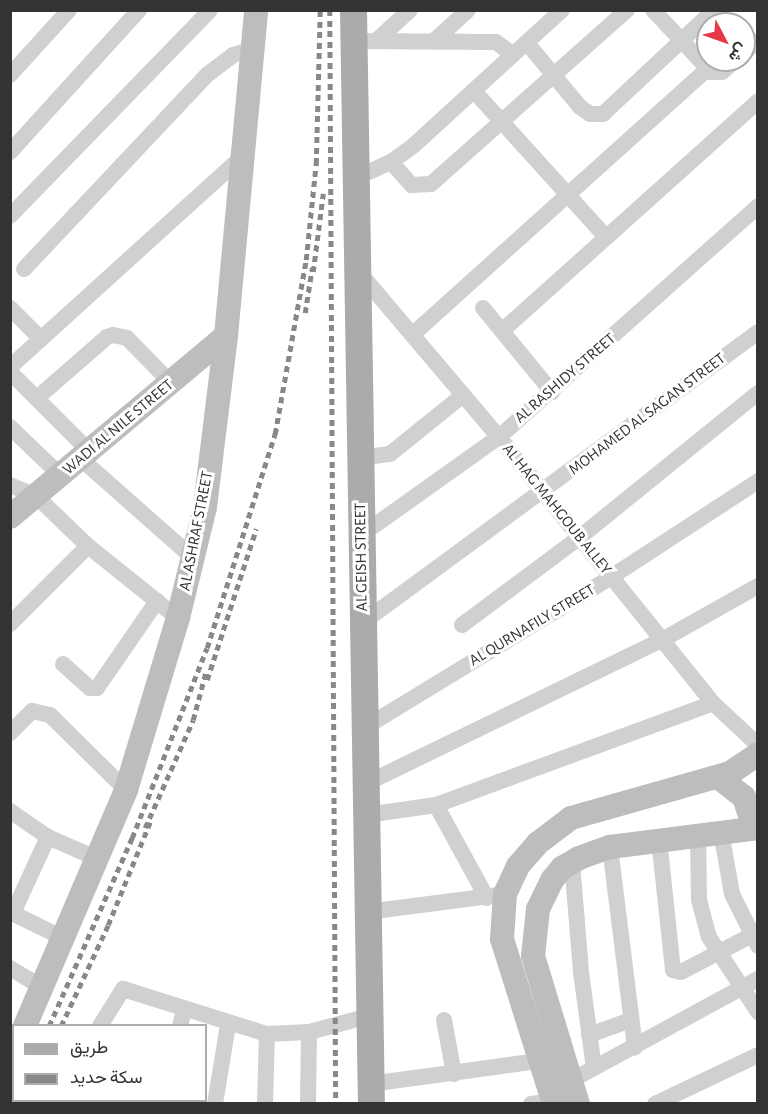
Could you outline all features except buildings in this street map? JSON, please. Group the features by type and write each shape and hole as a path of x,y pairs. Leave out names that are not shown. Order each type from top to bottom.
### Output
{"main road":[{"name":"AL GEISH STREET","path":"353,10 366,40 356,178 370,1094"}],"street":[{"path":"10,75 69,10"},
{"path":"10,152 139,10"},
{"path":"10,216 210,10"},
{"name":"AL ASHRAF STREET","path":"26,1024 126,790 178,618 205,507 225,336 256,10"},
{"path":"366,40 410,10"},
{"path":"434,41 468,10"},
{"path":"356,178 391,162 474,91 562,10"},
{"path":"391,162 412,185 428,186 627,10"},
{"path":"653,10 696,57"},
{"path":"527,43 585,111 603,114 714,10"},
{"path":"366,40 496,42 513,55"},
{"path":"24,269 208,74 233,55 254,49"},
{"path":"412,334 704,72"},
{"path":"474,91 606,237"},
{"path":"502,331 758,101"},
{"path":"193,558 85,454 10,370 41,339 243,156"},
{"name":"AL RASHIDY STREET","path":"361,535 499,436 552,392 758,206"},
{"name":"AL HAG MAHGOUB ALLEY","path":"358,271 499,436 713,703 758,745"},
{"path":"10,308 41,339"},
{"path":"483,308 552,392"},
{"name":"MOHAMED AL SAGAN STREET","path":"362,623 758,332"},
{"path":"37,399 106,337 113,335 127,338 171,383"},
{"name":"WADI AL NILE STREET","path":"10,516 225,336"},
{"path":"462,625 580,537 758,393"},
{"path":"360,458 390,454 464,395"},
{"path":"10,427 60,475"},
{"name":"AL QURNAFILY STREET","path":"364,728 611,577 758,481"},
{"path":"10,485 36,496 88,546 178,618"},
{"path":"10,624 88,546"},
{"path":"365,784 662,640 758,586"},
{"path":"63,664 90,688 97,688 157,601"},
{"path":"366,815 436,805 713,703"},
{"path":"10,733 32,711 50,715 126,790"},
{"path":"367,912 496,896 527,854 571,818 718,777 741,768 758,754"},
{"path":"578,1104 535,971 532,941 544,895 562,868 610,847 755,828 744,797 718,777"},
{"path":"436,805 496,896 506,961 539,1061 546,1103"},
{"path":"10,811 48,837 98,859"},
{"path":"659,839 672,967 676,971 756,937 732,894 709,833"},
{"path":"709,833 699,900 717,954 758,1012"},
{"path":"48,837 12,912 63,939"},
{"path":"610,847 635,1047"},
{"path":"572,862 594,1068"},
{"path":"10,968 42,987"},
{"path":"570,1081 758,980"},
{"path":"101,1024 119,992 131,990 182,1018 267,1034 309,1032 369,1016"},
{"path":"444,1020 454,1074"},
{"path":"589,1035 632,1020"},
{"path":"215,1104 228,1025"},
{"path":"308,1104 309,1032"},
{"path":"265,1104 267,1034"},
{"path":"655,1104 758,1054"},
{"path":"370,1094 454,1074 539,1061"}],"railway":[{"path":"50,1024 132,838 207,648 275,434 306,260 316,164 320,10"},
{"path":"330,10 336,1104"},
{"path":"313,272 323,194"},
{"path":"305,313 312,268"},
{"path":"207,680 256,529"},
{"path":"145,828 193,720 206,671"},
{"path":"62,1024 108,925 150,822"}]}
